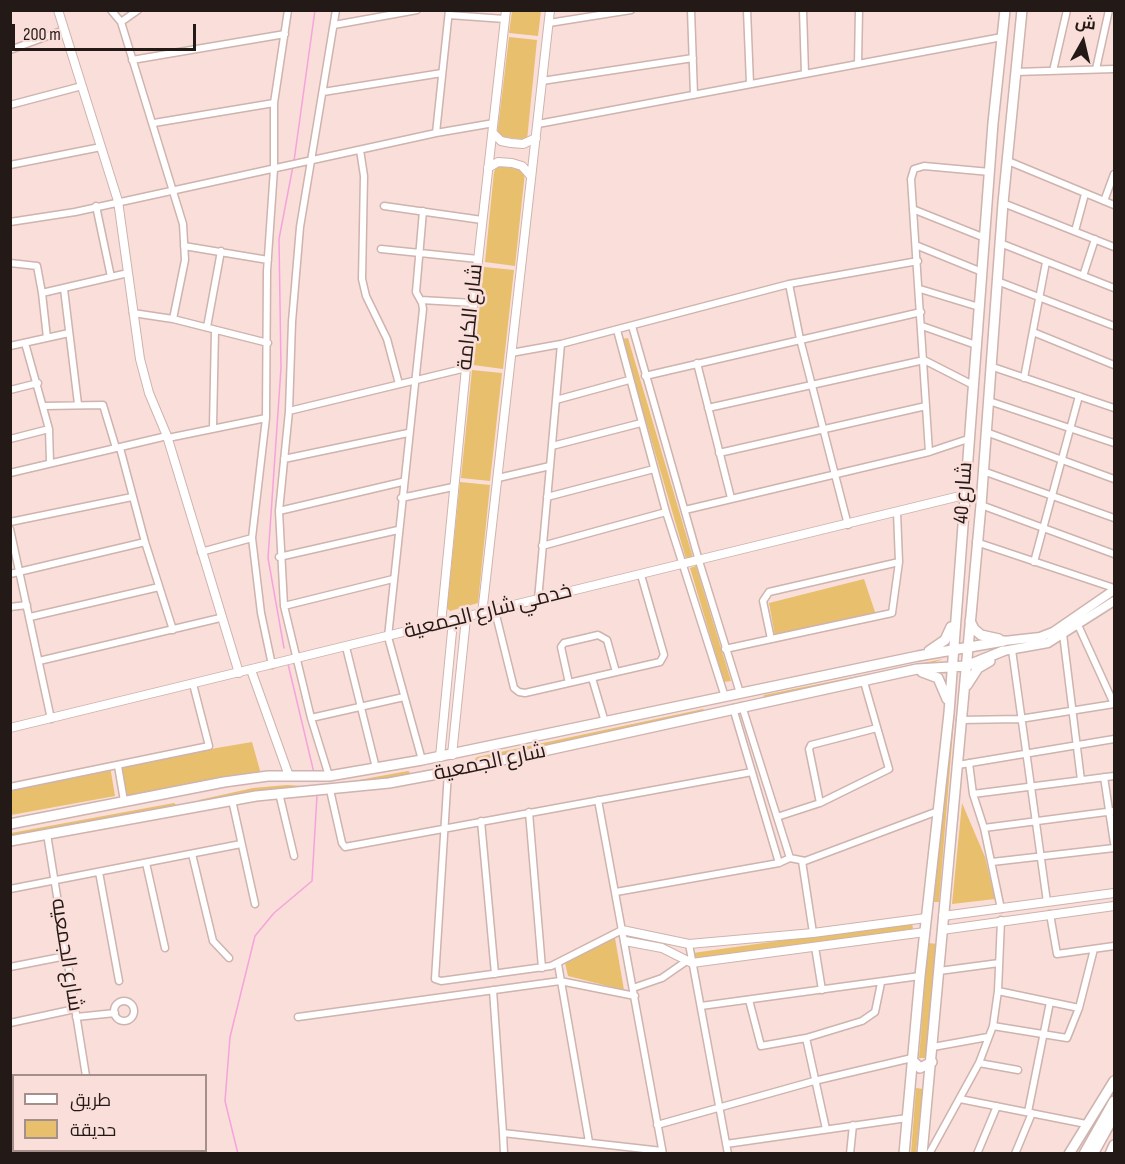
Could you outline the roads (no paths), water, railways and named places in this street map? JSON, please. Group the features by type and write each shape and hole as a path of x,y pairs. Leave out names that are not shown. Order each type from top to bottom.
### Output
{"main road":[{"name":"شارع 40","path":"904,1154 920,976 949,713 968,439 1005,10"},
{"name":"شارع 40","path":"922,1154 930,1087 946,879 981,505 1003,203 1022,10"},
{"path":"983,254 989,259 999,257"},
{"path":"982,273 991,272 997,279"},
{"path":"970,610 971,624 985,637 1004,641 1040,637 1053,632 1113,588"},
{"path":"962,708 966,688 973,674 1008,651 1043,645 1114,601"},
{"path":"918,656 945,640 956,613"},
{"name":"شارع الجمعية","path":"10,824 175,791 268,776 329,776 440,757 453,750 605,722 918,656 1004,641"},
{"name":"شارع الجمعية","path":"10,841 232,800 279,793 330,790 448,772 658,728 738,707 917,669 966,666 1008,651"},
{"path":"917,669 933,674 942,683 949,713"},
{"path":"714,699 711,706 719,712"},
{"path":"703,701 708,707 708,715"},
{"path":"653,712 652,721 658,728"},
{"path":"622,718 628,725 626,735"},
{"path":"199,787 196,797 200,806"},
{"path":"175,791 181,799 179,809"},
{"path":"935,840 944,837 950,841"},
{"path":"912,1059 920,1068 932,1062"},
{"path":"910,1084 921,1078 930,1087"},
{"path":"1069,1154 1114,1081"},
{"path":"1084,1154 1114,1101"},
{"path":"1093,1154 1114,1116"},
{"path":"1100,1154 1114,1127"},
{"path":"1110,1154 1114,1145"}],"street":[{"path":"58,10 118,201 143,370 167,437 220,618 239,673"},
{"path":"111,10 121,22 154,123 183,224 184,260 173,319"},
{"path":"121,22 138,10"},
{"path":"272,665 261,613 252,538 266,418 268,260 274,169 274,103 288,10"},
{"path":"329,776 311,718 299,659 284,606 279,557 279,511 289,411 295,277 336,10"},
{"path":"334,25 417,10"},
{"name":"شارع الكرامة","path":"482,614 550,10"},
{"path":"549,23 631,10"},
{"path":"691,10 694,95"},
{"path":"747,10 750,84"},
{"path":"803,10 805,74"},
{"path":"858,10 858,64"},
{"path":"1053,70 1067,10"},
{"path":"1096,69 1109,10"},
{"path":"436,133 449,13 506,15"},
{"name":"شارع الكرامة","path":"441,624 472,303 506,15"},
{"path":"10,50 64,30"},
{"path":"132,60 285,34"},
{"path":"538,124 1002,37"},
{"path":"543,81 693,57"},
{"path":"1015,72 1114,69"},
{"path":"323,92 442,73"},
{"path":"10,105 82,86"},
{"path":"154,123 274,103"},
{"path":"10,222 311,162 436,133 494,123"},
{"path":"493,133 501,141 511,143 522,144 536,138"},
{"path":"10,165 101,147"},
{"path":"360,150 364,176 362,279 366,296 387,339 399,384"},
{"path":"1008,161 1114,205"},
{"path":"488,168 498,162 512,163 522,166 530,175"},
{"path":"929,452 918,246 911,179 914,169 924,166 990,172"},
{"path":"1104,201 1114,174"},
{"path":"1075,231 1085,194"},
{"path":"1003,203 1114,247"},
{"path":"96,206 111,277"},
{"path":"384,206 482,220"},
{"path":"915,210 985,238"},
{"path":"422,760 388,637 402,482 423,309 416,292 423,211"},
{"path":"1083,276 1095,239"},
{"path":"1000,243 1114,288"},
{"path":"184,246 268,260"},
{"path":"918,246 982,273"},
{"path":"381,249 478,259"},
{"path":"207,327 221,251"},
{"path":"511,353 561,344 789,284 918,261"},
{"path":"1024,378 1046,262"},
{"path":"10,263 37,266 47,338"},
{"path":"42,293 128,273"},
{"path":"997,279 1114,326"},
{"path":"789,284 800,339 848,525"},
{"path":"64,289 78,404"},
{"path":"920,289 979,308"},
{"path":"421,300 472,303"},
{"path":"645,376 921,312"},
{"path":"133,313 173,319 268,343"},
{"path":"632,326 699,561 740,693"},
{"path":"922,326 976,345"},
{"path":"213,427 215,330"},
{"path":"617,330 666,512 685,564 725,697"},
{"path":"1033,332 1114,365"},
{"path":"10,346 69,333"},
{"path":"25,343 49,429 50,463"},
{"path":"538,600 561,344"},
{"path":"708,408 924,360 973,385"},
{"path":"697,363 731,498"},
{"path":"990,366 1114,408"},
{"path":"289,411 466,368"},
{"path":"556,399 629,380"},
{"path":"10,390 38,383"},
{"path":"1034,562 1079,396"},
{"path":"989,401 1114,443"},
{"path":"44,406 103,405 174,630"},
{"path":"719,453 926,406"},
{"path":"10,473 213,427 266,418"},
{"path":"552,446 641,423"},
{"path":"10,439 49,429"},
{"path":"986,432 1114,478"},
{"path":"284,459 408,433"},
{"path":"685,510 929,452 968,439"},
{"path":"498,478 550,466"},
{"path":"547,497 654,469"},
{"path":"983,471 1114,518"},
{"path":"279,511 402,482"},
{"path":"401,498 453,487"},
{"name":"خدمي شارع الجمعية","path":"10,728 964,495"},
{"path":"10,522 132,497"},
{"path":"981,505 1114,554"},
{"path":"542,546 666,512"},
{"path":"725,649 890,615 894,611 899,562 897,512"},
{"path":"10,529 51,719"},
{"path":"279,557 398,530"},
{"path":"201,552 252,538"},
{"path":"10,574 145,542"},
{"path":"976,542 1113,588 1114,580"},
{"path":"771,639 763,601 769,592 899,562"},
{"path":"495,611 514,688 525,693 660,662 664,655 641,575"},
{"path":"284,606 393,579"},
{"path":"30,617 159,587"},
{"path":"10,607 27,605"},
{"path":"39,661 220,618"},
{"path":"442,745 446,753 453,750 466,618"},
{"path":"440,757 453,621"},
{"path":"960,720 1020,719 1114,704 1078,625"},
{"path":"1063,634 1081,780"},
{"path":"569,683 561,647 564,643 598,635 607,640 616,672"},
{"path":"346,647 376,768"},
{"path":"1008,651 1040,857 1053,908 1057,954 1114,946"},
{"path":"251,670 289,776"},
{"path":"592,678 605,722"},
{"path":"777,818 820,803 889,769 864,682"},
{"path":"10,787 209,746 193,684"},
{"path":"311,718 404,697"},
{"path":"738,707 752,772 778,863"},
{"path":"738,707 790,858"},
{"path":"820,803 809,747 877,728"},
{"path":"958,765 1114,739"},
{"path":"969,763 973,795 984,828 1001,909"},
{"path":"117,766 124,801"},
{"path":"448,772 434,977 441,981 558,964 622,930 689,944 813,933 926,918"},
{"path":"330,790 342,843 345,847 752,772"},
{"path":"973,795 1114,776"},
{"path":"1104,777 1112,811 1114,843"},
{"path":"279,793 294,856"},
{"path":"232,800 255,904"},
{"path":"502,1133 662,1152 598,800"},
{"path":"616,892 778,863 790,858 802,861 938,811"},
{"path":"984,828 1112,811"},
{"path":"529,812 542,968"},
{"path":"481,821 495,974"},
{"name":"شارع الجمعيه","path":"47,834 86,1074"},
{"path":"10,889 240,844"},
{"path":"992,862 1114,848"},
{"path":"192,854 213,941 229,958"},
{"path":"802,861 813,933"},
{"path":"146,863 165,948"},
{"path":"99,872 119,981"},
{"path":"943,916 1114,893"},
{"path":"942,930 1000,920 1114,906"},
{"path":"928,1154 979,1063 993,1026 998,991 1000,920"},
{"path":"298,1017 560,981 634,992 690,962 925,932"},
{"path":"625,941 662,948 690,962"},
{"path":"689,944 690,962 701,1006 728,1154"},
{"path":"815,947 822,990"},
{"path":"993,1026 1067,1038 1079,1008 1094,949"},
{"path":"11,964 66,956"},
{"path":"939,971 999,963"},
{"path":"558,964 589,1142"},
{"path":"701,1006 920,976"},
{"path":"749,1000 761,1046 806,1038 862,1021 875,1012 881,982"},
{"path":"493,990 504,1154"},
{"path":"998,991 1079,1008"},
{"path":"1015,1154 1030,1113 1042,1035 1050,1002"},
{"path":"10,1023 75,1009"},
{"path":"76,1017 115,1013"},
{"path":"933,1047 988,1037"},
{"path":"806,1038 826,1129"},
{"path":"657,1125 814,1081 912,1059"},
{"path":"979,1063 1018,1070"},
{"path":"960,1099 1086,1124"},
{"path":"977,1154 997,1106"},
{"path":"726,1144 907,1118"},
{"path":"850,1154 853,1125"}],"waterway":[{"path":"294,161 315,10"},
{"path":"284,648 268,558 281,368 279,239 293,166"},
{"path":"288,664 314,773"},
{"path":"238,1154 225,1101 230,1037 255,936 274,913 312,881 317,795"}]}
